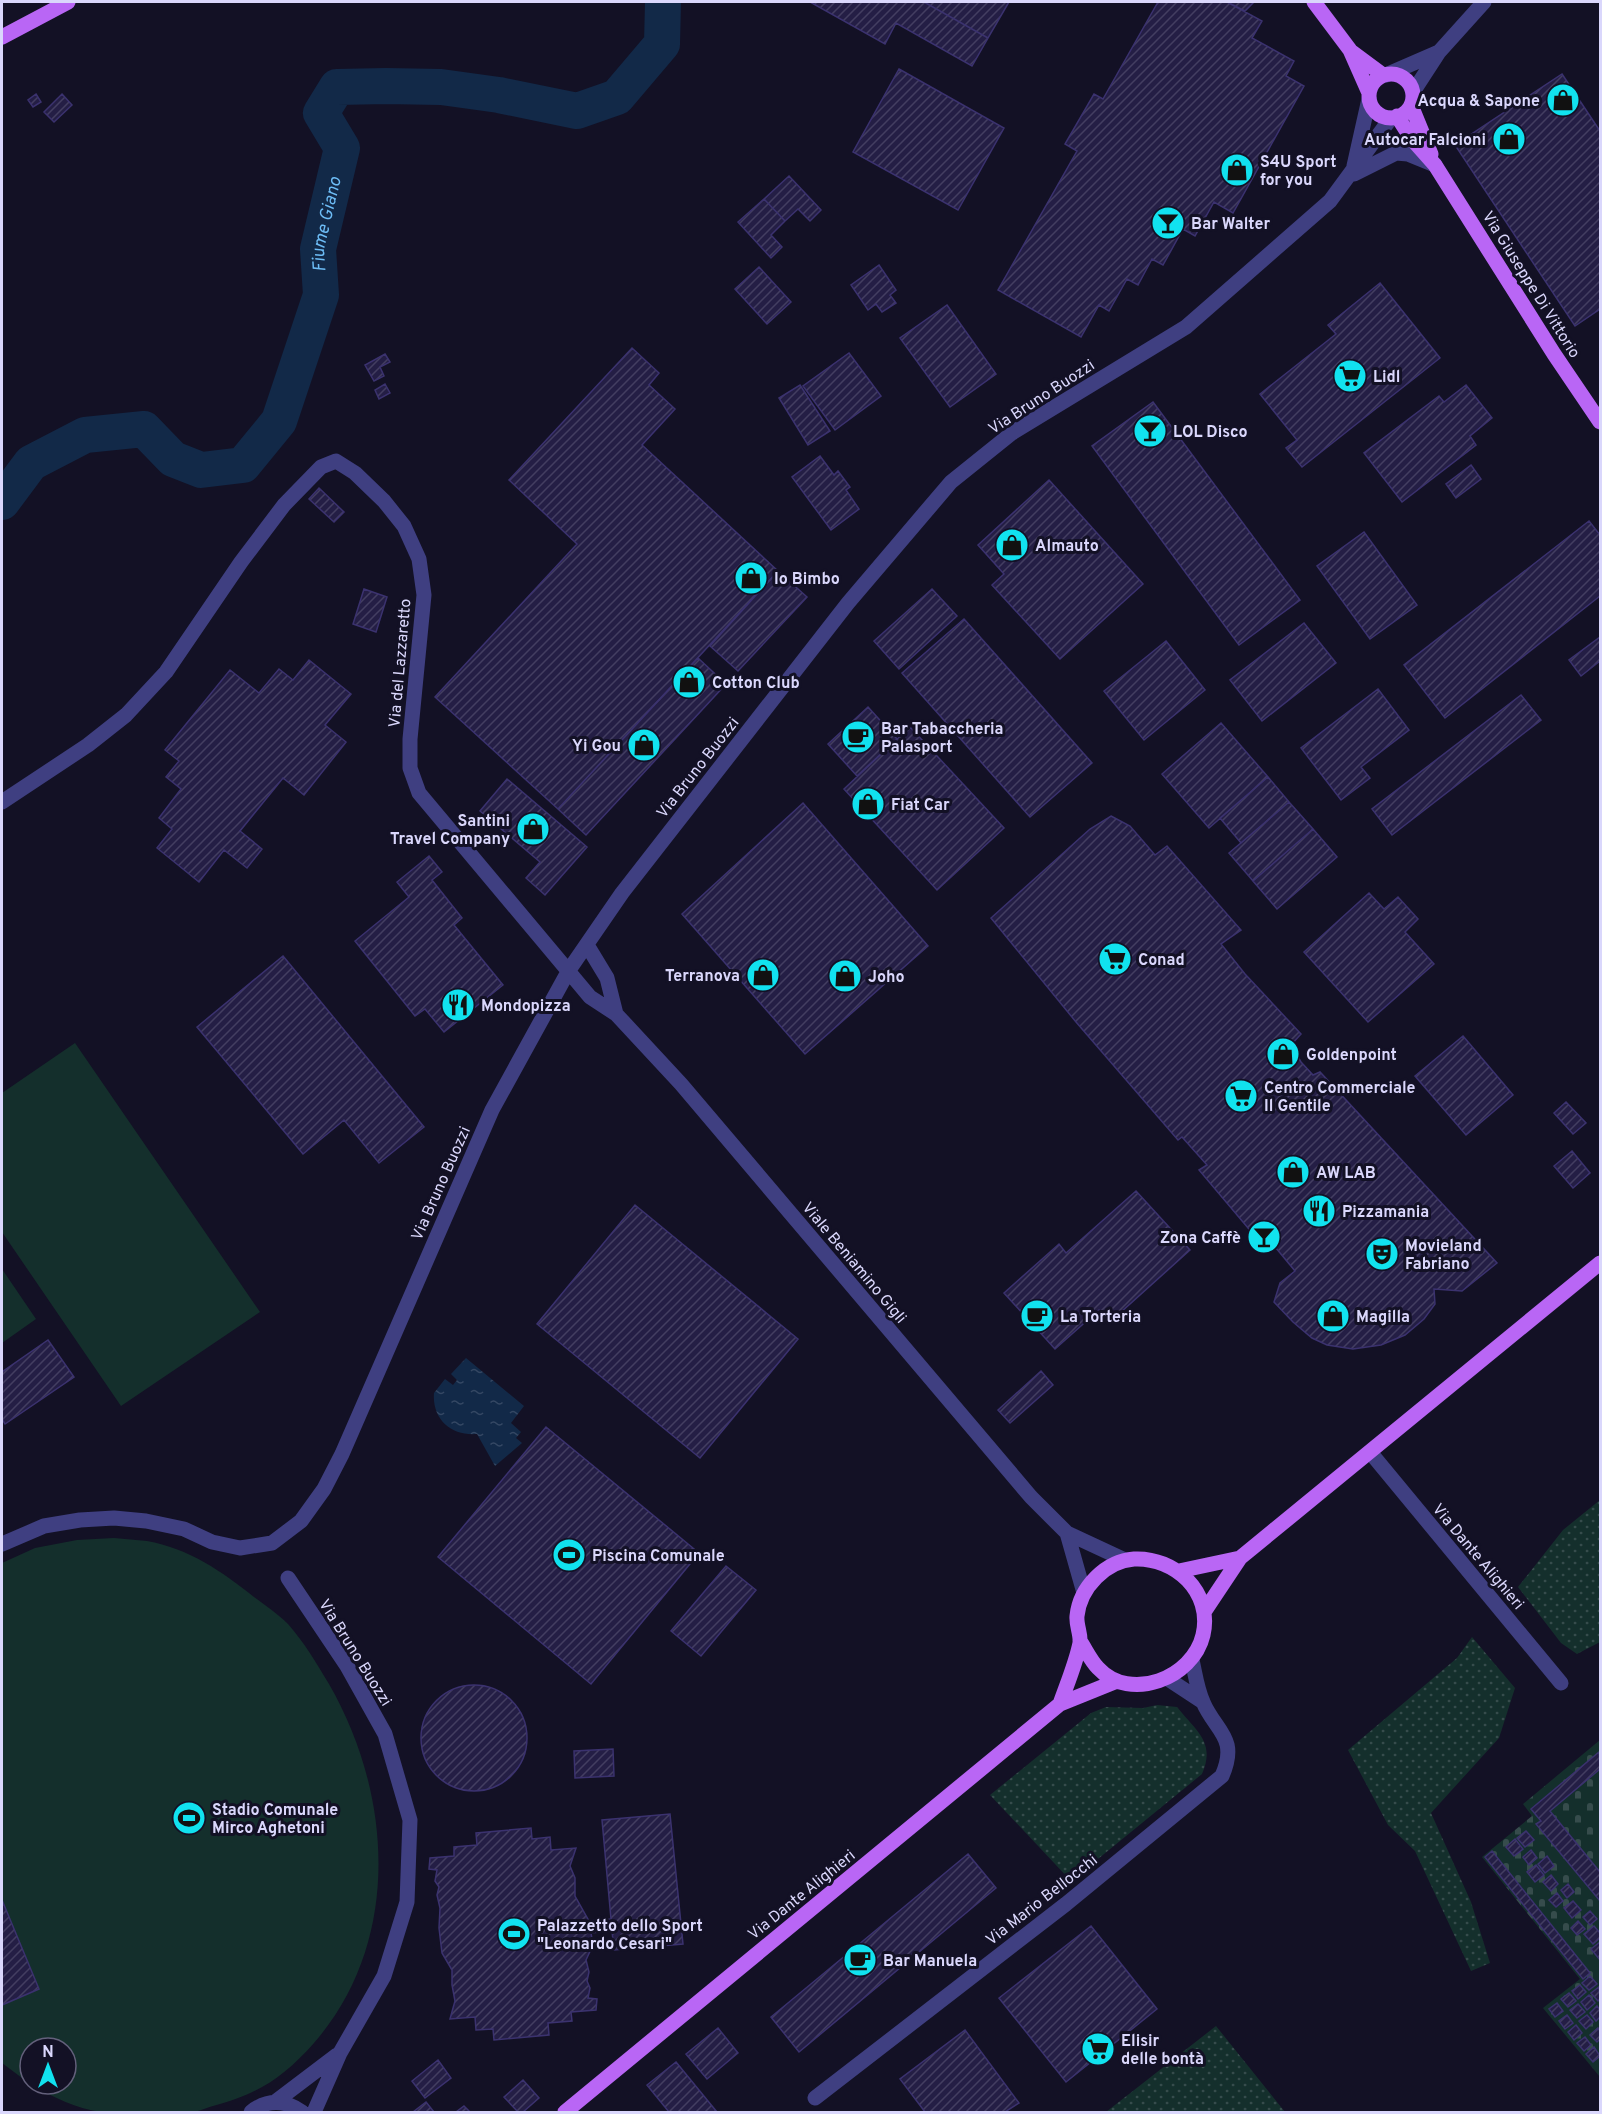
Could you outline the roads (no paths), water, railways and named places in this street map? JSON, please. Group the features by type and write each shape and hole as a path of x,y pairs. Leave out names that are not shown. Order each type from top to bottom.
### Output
{"main road":[{"path":"2,37 68,2"},
{"name":"Via Giuseppe Di Vittorio","path":"1314,2 1350,50 1373,110 1394,117 1435,165 1554,354 1600,422"},
{"name":"Via Giuseppe Di Vittorio","path":"1350,50 1385,75 1406,79 1412,87 1412,98 1435,165"},
{"path":"1369,96 1376,79 1385,75"},
{"path":"1394,117 1406,112 1412,98"},
{"name":"Via Dante Alighieri","path":"565,2112 1060,1704 1117,1680 1138,1685 1168,1679 1192,1660 1203,1635 1204,1612 1240,1557 1600,1263"},
{"name":"Via Dante Alighieri","path":"1179,1571 1240,1557"},
{"path":"1060,1704 1080,1641 1077,1616 1083,1593 1101,1572 1125,1560 1150,1558 1179,1571 1194,1587 1204,1612"},
{"path":"1080,1641 1098,1669 1117,1680"}],"street":[{"path":"1412,98 1439,52 1484,2"},
{"path":"1385,75 1439,52"},
{"name":"Via Bruno Buozzi","path":"1352,175 1369,96"},
{"name":"Via Bruno Buozzi","path":"2,1544 44,1526 80,1520 114,1518 146,1521 184,1529 212,1542 240,1548 272,1543 301,1521 324,1489 342,1454 492,1110 569,970 629,884 848,603 951,482 1012,433 1186,327 1330,201 1394,117"},
{"name":"Via Bruno Buozzi","path":"1352,175 1396,153 1407,154 1435,165"},
{"name":"Via del Lazzaretto","path":"2,802 88,745 126,716 166,672 241,562 284,505 321,468 336,461 355,473 384,501 404,526 419,559 424,595 410,739 410,768 419,793 569,970"},
{"name":"Viale Beniamino Gigli","path":"587,945 607,978 616,1014"},
{"name":"Viale Beniamino Gigli","path":"569,970 590,997 616,1014 681,1084 1031,1497 1067,1533 1125,1560"},
{"name":"Via Dante Alighieri","path":"1370,1452 1561,1683"},
{"path":"1067,1533 1083,1593"},
{"name":"Via Bruno Buozzi","path":"288,1578 347,1666 385,1734 410,1820 407,1902 384,1976 340,2053 314,2112"},
{"name":"Via Mario Bellocchi","path":"815,2098 1066,1904 1222,1776 1227,1764 1228,1747 1222,1731 1203,1702 1192,1660"},
{"name":"Via Mario Bellocchi","path":"1168,1679 1203,1702"},
{"name":"Via Bruno Buozzi","path":"251,2112 265,2104 275,2102 340,2053"},
{"path":"275,2102 286,2103 302,2112"}],"water":[{"path":"466,1358 524,1406 511,1423 521,1432 516,1438 522,1443 495,1466 477,1434 452,1429 445,1424 436,1411 434,1393 445,1379 453,1385 457,1380 451,1374"}],"waterway":[{"name":"Fiume Giano","path":"2,502 31,463 85,435 144,429 173,459 201,470 243,465 279,421 321,295 318,249 342,148 321,113 337,87 441,87 499,95 577,111 617,97 662,44 663,2"}],"place":[{"name":"Acqua & Sapone","path":"1563,100"},
{"name":"Autocar Falcioni","path":"1509,139"},
{"name":"S4U Sport for you","path":"1237,170"},
{"name":"Bar Walter","path":"1168,223"},
{"name":"Lidl","path":"1350,376"},
{"name":"LOL Disco","path":"1150,431"},
{"name":"Almauto","path":"1012,545"},
{"name":"Io Bimbo","path":"751,578"},
{"name":"Cotton Club","path":"689,682"},
{"name":"Bar Tabaccheria Palasport","path":"858,737"},
{"name":"Yi Gou","path":"644,745"},
{"name":"Fiat Car","path":"868,804"},
{"name":"Santini Travel Company","path":"533,829"},
{"name":"Conad","path":"1115,959"},
{"name":"Terranova","path":"763,975"},
{"name":"Joho","path":"845,976"},
{"name":"Mondopizza","path":"458,1005"},
{"name":"Goldenpoint","path":"1283,1054"},
{"name":"Centro Commerciale Il Gentile","path":"1241,1096"},
{"name":"AW LAB","path":"1293,1172"},
{"name":"Pizzamania","path":"1319,1211"},
{"name":"Zona Caffè","path":"1264,1237"},
{"name":"Movieland Fabriano","path":"1382,1254"},
{"name":"La Torteria","path":"1037,1316"},
{"name":"Magilla","path":"1333,1316"},
{"name":"Piscina Comunale","path":"569,1555"},
{"name":"Stadio Comunale Mirco Aghetoni","path":"189,1818"},
{"name":"Palazzetto dello Sport \"Leonardo Cesari\"","path":"514,1934"},
{"name":"Bar Manuela","path":"860,1960"},
{"name":"Elisir delle bontà","path":"1098,2049"}]}
